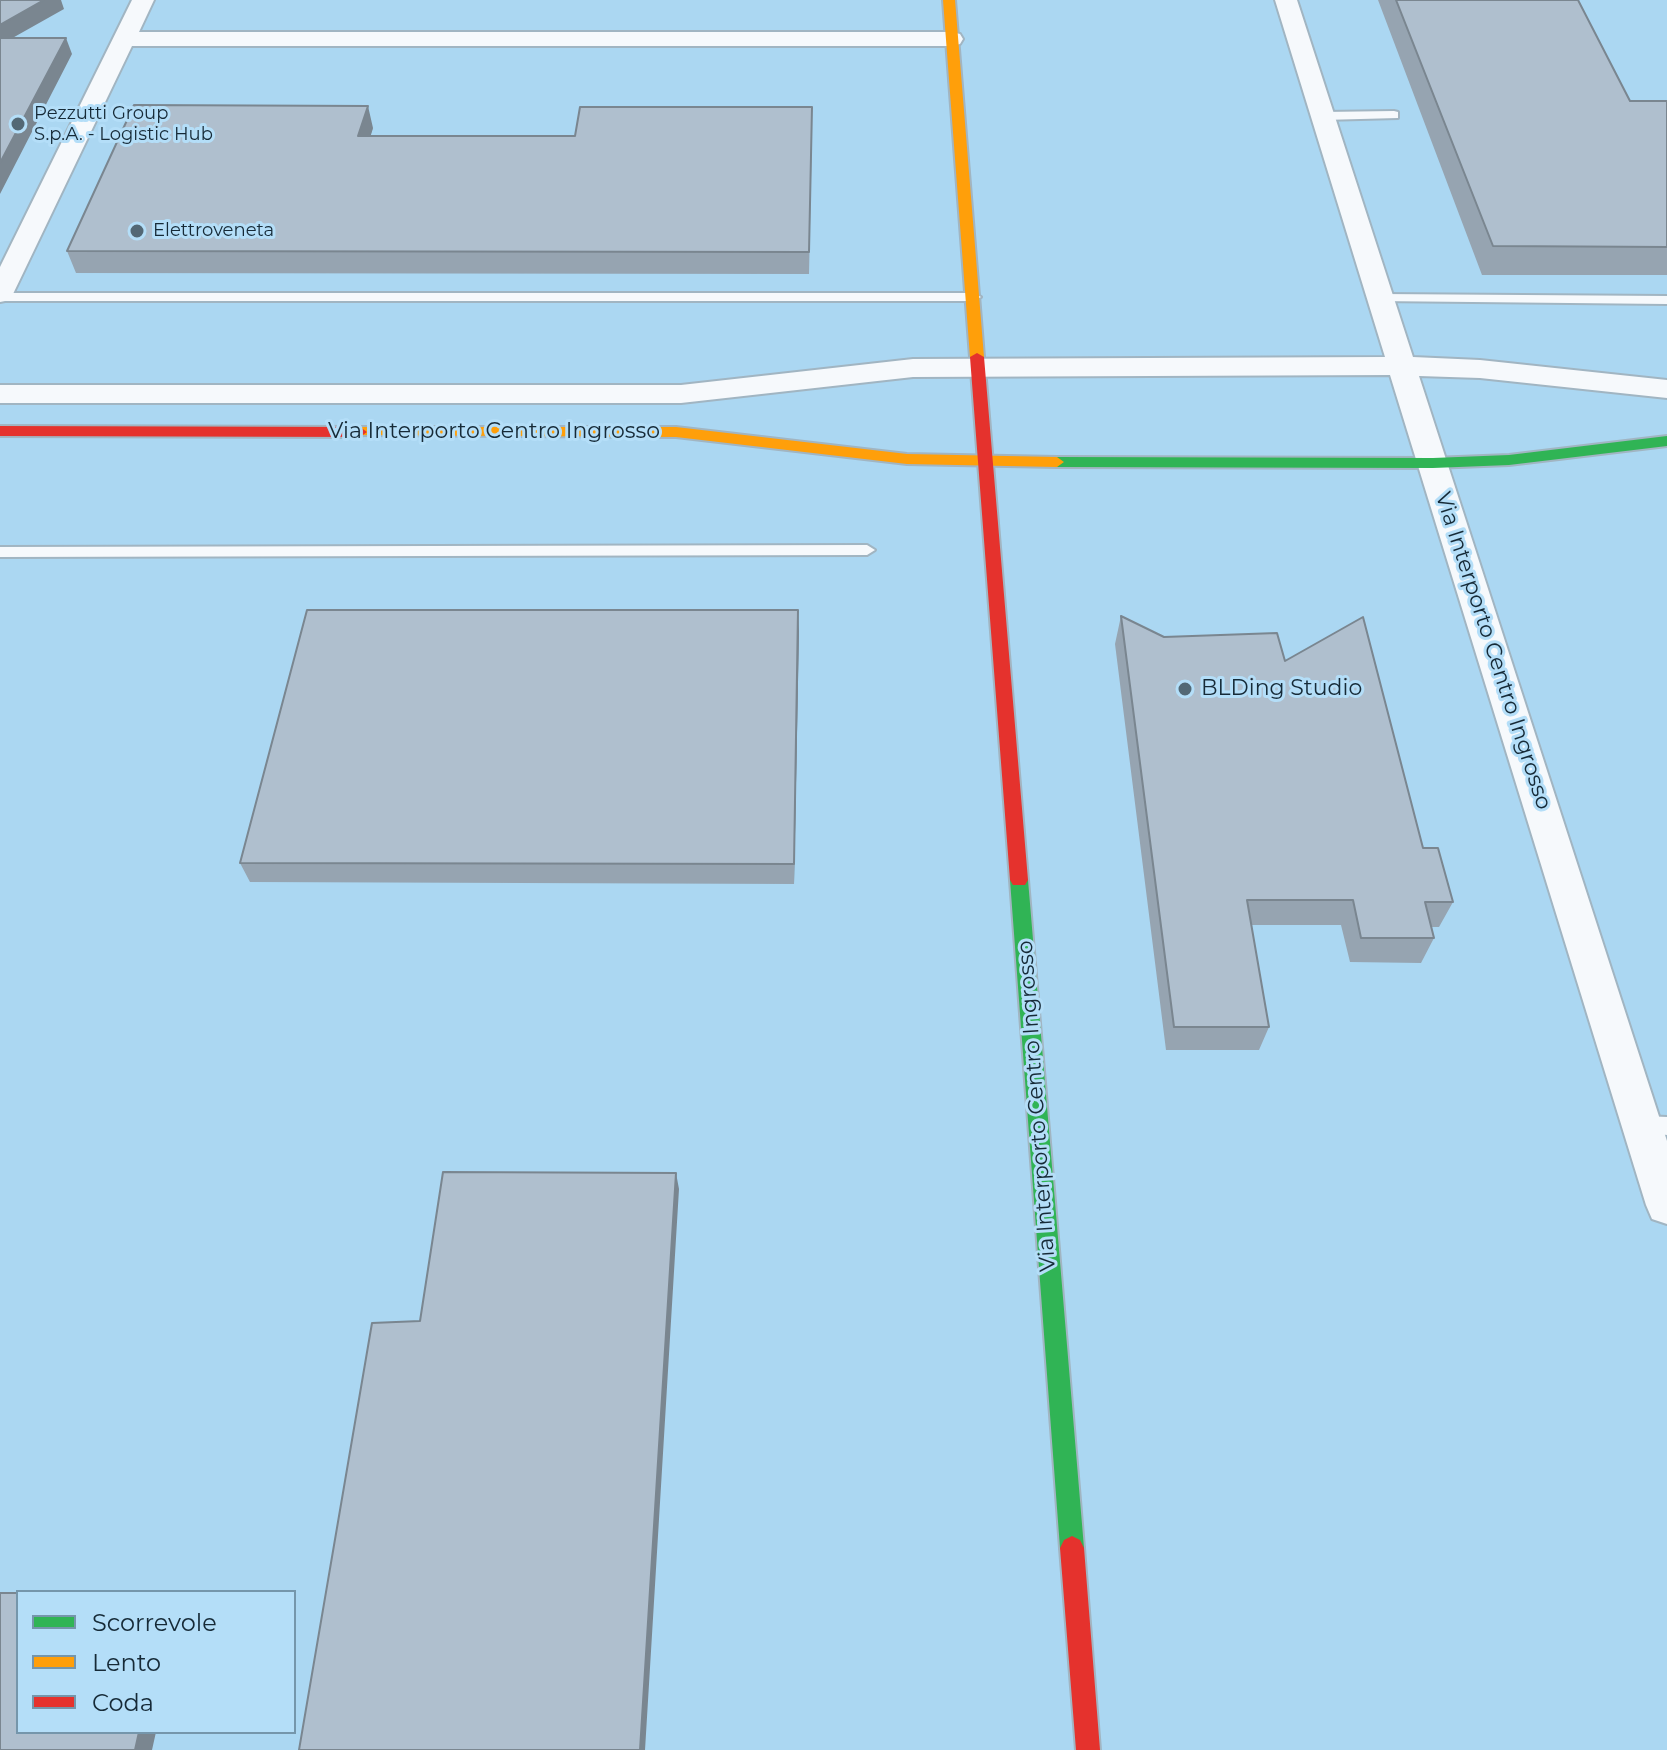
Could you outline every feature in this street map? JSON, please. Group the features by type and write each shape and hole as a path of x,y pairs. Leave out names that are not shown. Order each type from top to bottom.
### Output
{"street":[{"path":"0,295 143,0"},
{"name":"Via Interporto Centro Ingrosso","path":"949,0 1088,1750"},
{"name":"Via Interporto Centro Ingrosso","path":"1286,0 1433,463 1655,1126 1667,1205"},
{"path":"125,39 952,39"},
{"name":"Via Interporto Centro Ingrosso","path":"0,394 681,394 913,368 980,366 1402,366 1480,369 1667,389"},
{"name":"Via Interporto Centro Ingrosso","path":"0,431 676,432 907,459 987,462 1433,463 1509,460 1667,441"}],"lane":[{"path":"1323,116 1394,115"},
{"path":"0,295 974,297"},
{"path":"1380,298 1667,300"},
{"path":"0,552 867,550"}],"shaded area":[{"path":"0,0 1667,0 1667,1750 0,1750"}],"building":[{"path":"0,0 44,0 0,25"},
{"path":"1396,0 1578,0 1630,101 1667,101 1667,247 1493,246"},
{"name":"Pezzutti Group S.p.A. - Logistic Hub","path":"0,38 66,38 0,163"},
{"path":"134,105 368,106 358,136 575,136 580,107 812,107 809,252 67,251"},
{"path":"307,610 798,610 794,864 240,863"},
{"path":"1121,616 1164,637 1277,633 1285,661 1363,617 1423,848 1438,848 1453,902 1425,902 1434,938 1361,938 1353,900 1247,900 1269,1027 1174,1027"},
{"path":"443,1172 676,1173 640,1750 299,1750 372,1323 420,1321"},
{"path":"0,1593 16,1593 16,1734 139,1734 135,1750 0,1750"}],"traffic: fast":[{"path":"1057,462 1433,463 1509,460 1667,441"},
{"path":"1019,880 1072,1548"}],"traffic: slow":[{"path":"949,0 977,357"},
{"path":"360,432 676,432 907,459 1057,462"}],"traffic: jam":[{"path":"977,357 1019,880"},
{"path":"0,431 360,432"},
{"path":"1072,1548 1088,1750"}],"place":[{"name":"Pezzutti Group S.p.A. - Logistic Hub","path":"18,124"},
{"name":"Elettroveneta","path":"137,231"},
{"name":"BLDing Studio","path":"1185,689"}]}
